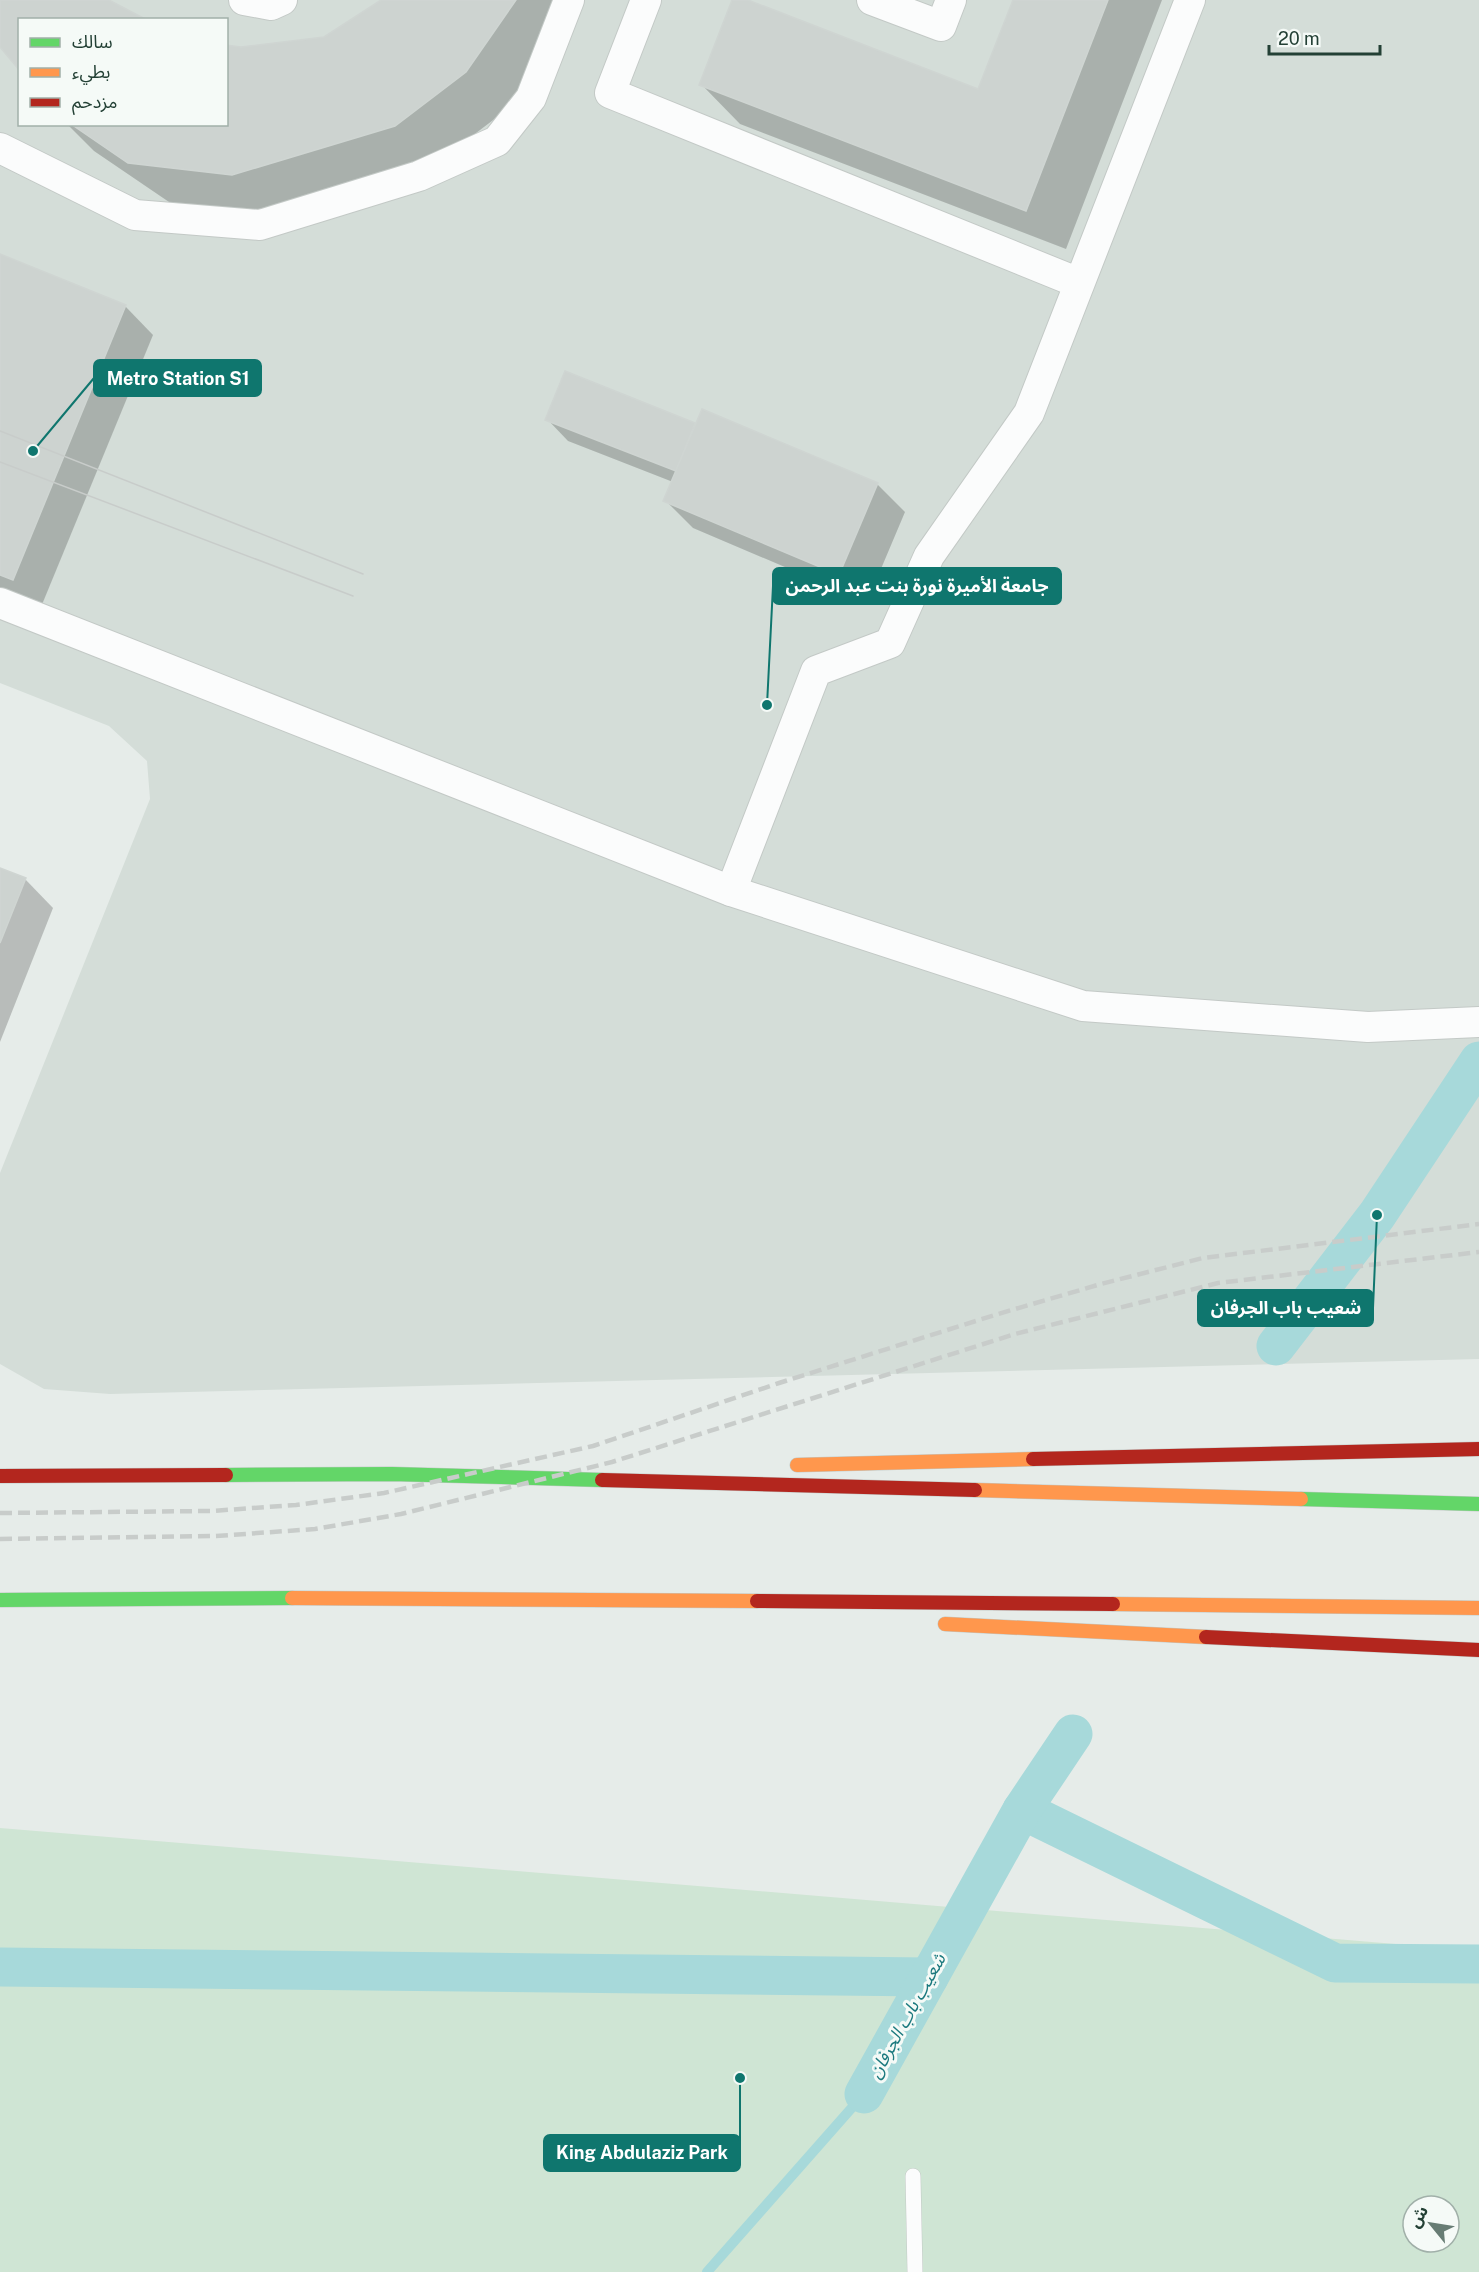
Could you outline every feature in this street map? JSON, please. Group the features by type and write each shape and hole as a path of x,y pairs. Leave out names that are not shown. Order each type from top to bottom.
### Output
{"main road":[{"path":"786,1465 1479,1449"},
{"path":"0,1476 392,1474 667,1468"},
{"path":"392,1474 1479,1504"},
{"path":"0,1600 392,1597 1479,1608"},
{"path":"392,1597 762,1615"},
{"path":"930,1623 1479,1650"}],"street":[{"path":"244,0 271,5 282,0"},
{"path":"0,148 135,215 260,225 419,176 497,141 531,98 569,0"},
{"path":"646,0 610,93 1079,283"},
{"path":"872,0 941,26 951,0"},
{"path":"731,891 816,671 890,643 929,556 1029,413 1190,0"},
{"path":"0,603 731,891 1083,1006 1368,1027 1479,1022"}],"lane":[{"path":"913,2176 915,2272"}],"shaded area":[{"path":"0,0 1479,0 1479,1359 110,1394 44,1389 0,1364 0,1173 150,799 147,761 109,726 0,683"}],"green space":[{"path":"0,1828 1479,1951 1479,2272 0,2272"}],"building":[{"path":"0,0 109,0 143,18 18,18 18,69 0,47"},
{"path":"381,0 516,0 466,72 395,126 232,175 128,163 74,126 228,126 228,45 241,47 324,37"},
{"path":"732,0 748,0 978,89 1013,0 1108,0 1026,211 699,85"},
{"path":"0,254 126,305 13,580 0,575"},
{"path":"565,371 695,423 676,471 545,420"},
{"path":"702,409 878,483 839,575 663,501"},
{"path":"0,868 26,878 0,943"}],"waterway":[{"name":"شعيب باب الجرفان","path":"1276,1346 1377,1215 1479,1061"},
{"name":"شعيب باب الجرفان","path":"864,2094 1022,1810 1073,1734"},
{"path":"1022,1810 1335,1963 1479,1964"},
{"path":"0,1967 929,1977"},
{"name":"شعيب باب الجرفان","path":"707,2272 864,2094"}],"tram line":[{"path":"0,431 363,574"},
{"path":"0,462 353,596"}],"railway":[{"path":"0,1513 211,1511 296,1505 384,1493 593,1446 779,1383 998,1314 1203,1258 1479,1224"},
{"path":"0,1539 216,1536 315,1529 401,1514 612,1462 1015,1334 1218,1283 1479,1252"}],"traffic: fast":[{"path":"226,1475 392,1474 602,1480"},
{"path":"1301,1499 1479,1504"},
{"path":"0,1600 292,1598"}],"traffic: slow":[{"path":"797,1465 1033,1459"},
{"path":"975,1490 1301,1499"},
{"path":"292,1598 757,1601"},
{"path":"1113,1604 1479,1608"},
{"path":"945,1624 1206,1637"}],"traffic: jam":[{"path":"1033,1459 1479,1449"},
{"path":"0,1476 226,1475"},
{"path":"602,1480 975,1490"},
{"path":"757,1601 1113,1604"},
{"path":"1206,1637 1479,1650"}],"place":[{"name":"Metro Station S1","path":"33,451"},
{"name":"جامعة الأميرة نورة بنت عبد الرحمن","path":"767,705"},
{"name":"شعيب باب الجرفان","path":"1377,1215"},
{"name":"King Abdulaziz Park","path":"740,2078"}]}
